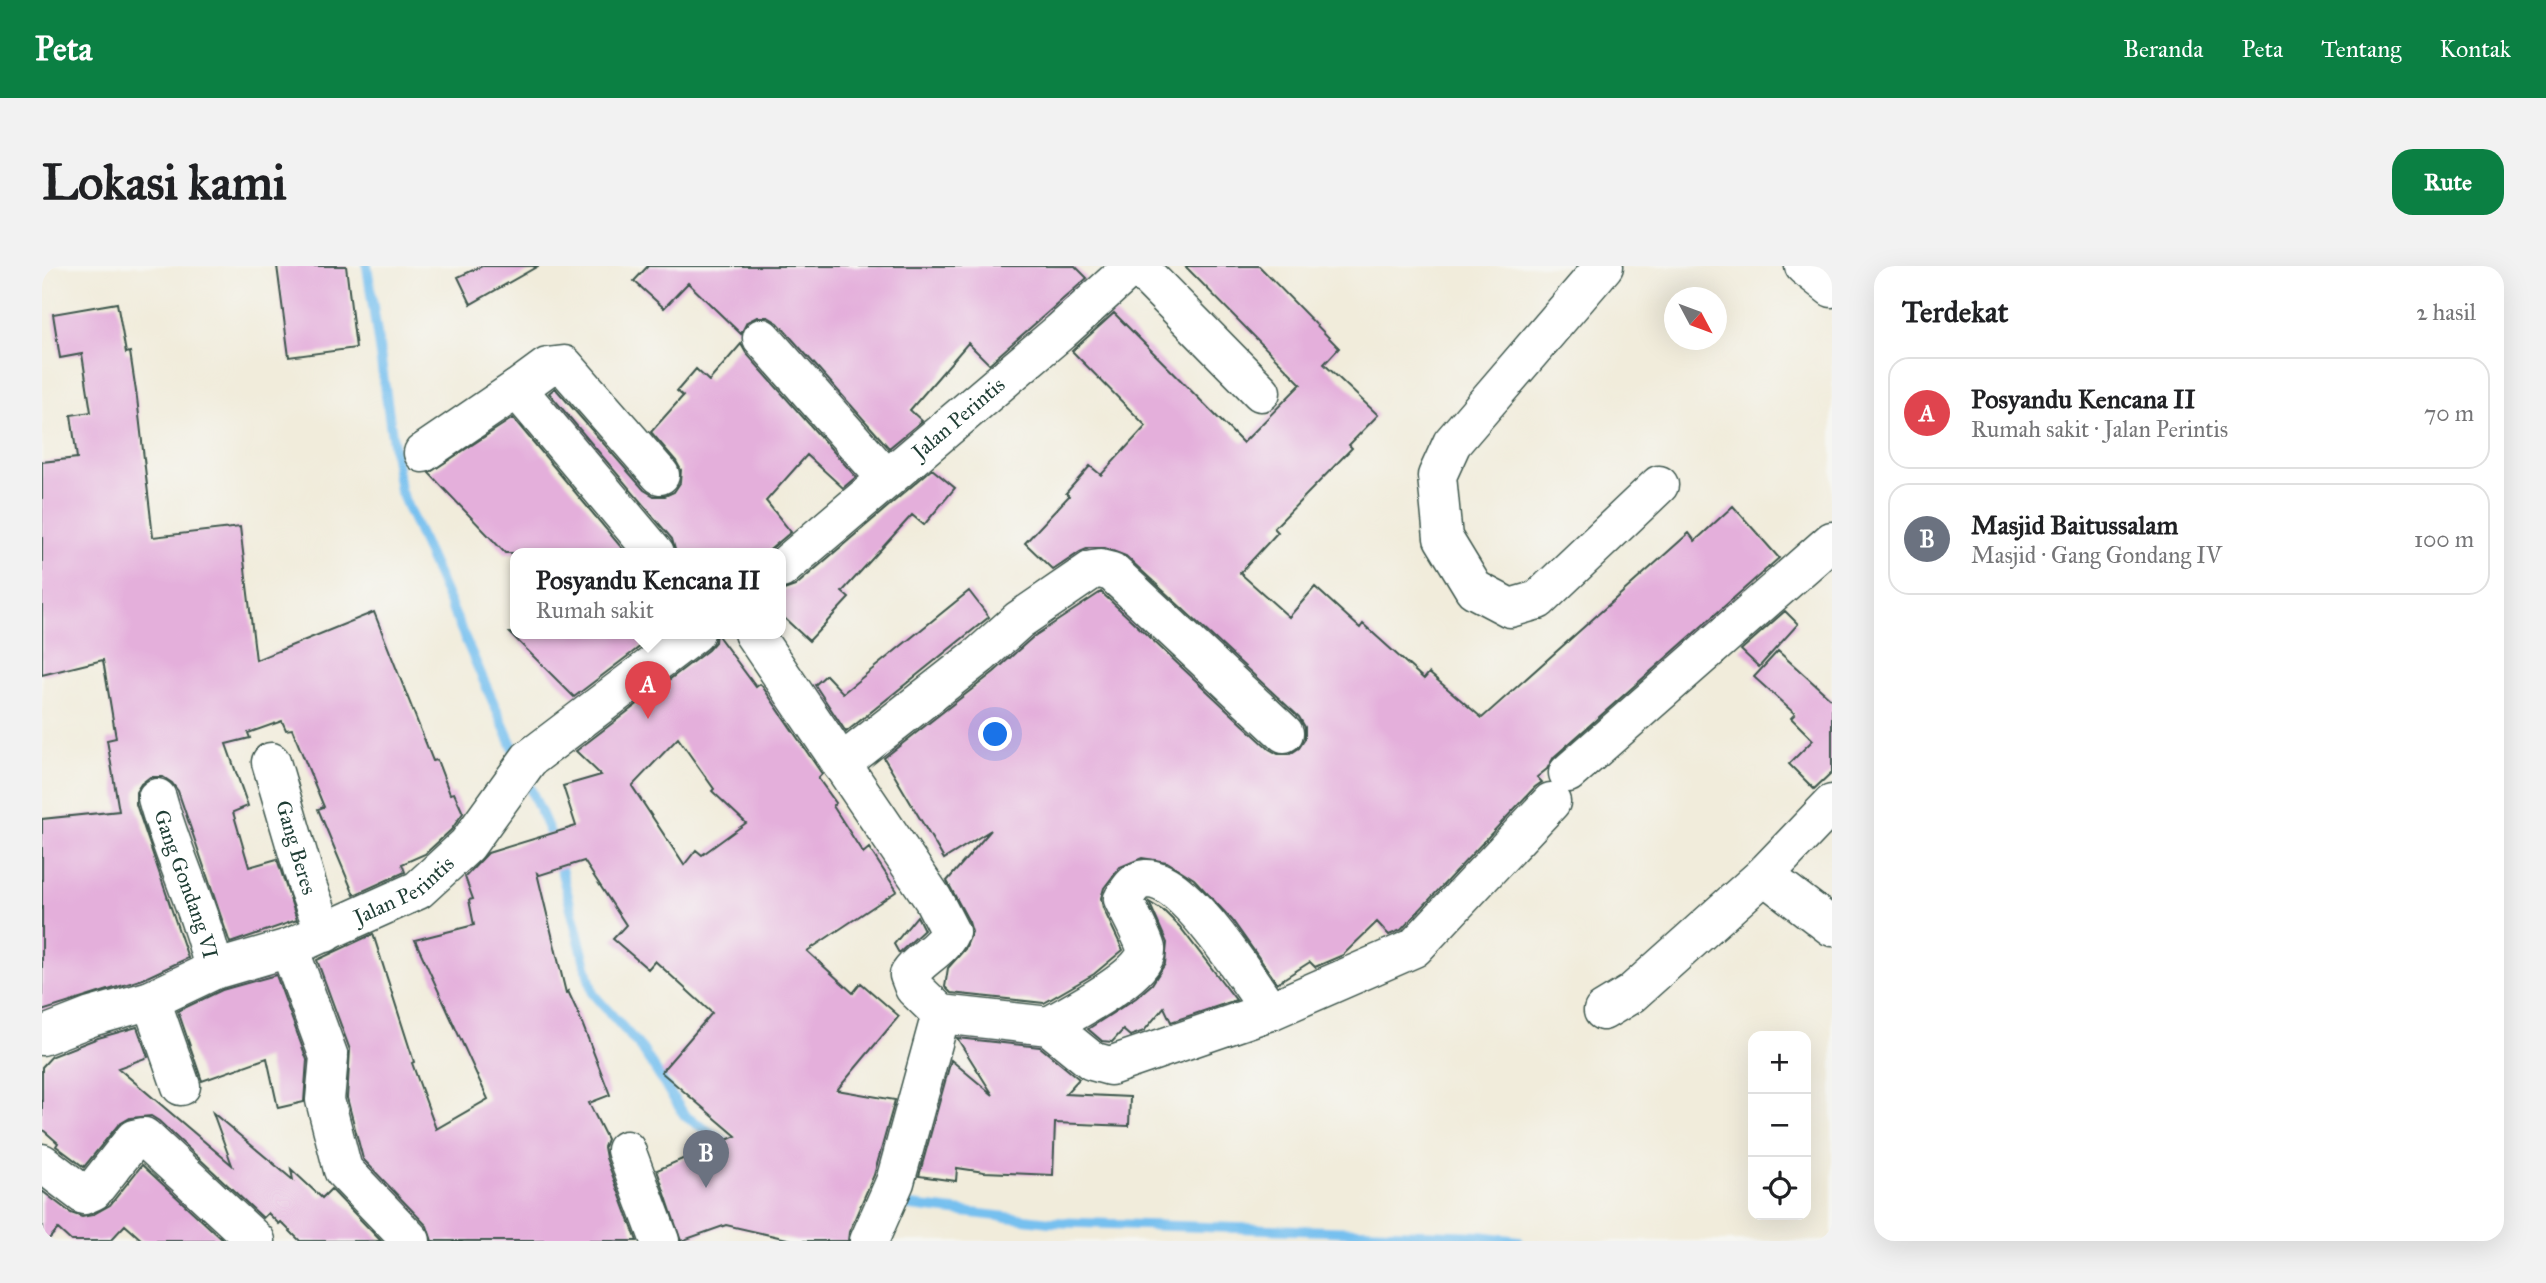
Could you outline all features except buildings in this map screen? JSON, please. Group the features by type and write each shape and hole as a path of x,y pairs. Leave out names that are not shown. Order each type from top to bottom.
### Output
{"street":[{"path":"1135,266 1261,392"},
{"name":"Jalan Perintis","path":"786,565 1135,266"},
{"path":"1604,266 1452,443 1437,475 1443,538 1474,589 1510,608 1538,600 1659,485"},
{"path":"1804,266 1832,288"},
{"path":"762,338 887,479"},
{"path":"423,453 547,367 564,365 660,475"},
{"path":"517,389 651,548"},
{"path":"757,639 933,899 948,926 950,932 946,941 916,963 909,975 914,988 941,1014 1049,1026 1092,1061 1110,1066 1270,1010 1414,948 1560,788 1832,541"},
{"path":"841,764 980,655 1019,620 1092,570 1100,569 1112,572 1284,733"},
{"name":"Jalan Perintis","path":"42,1035 91,1017 151,1000 214,970 289,948 418,890 467,845 518,774 687,639"},
{"name":"Gang Beres","path":"271,762 308,888 325,933"},
{"name":"Gang Gondang VI","path":"157,798 166,831 208,941 214,970"},
{"path":"1603,1011 1631,994 1829,813"},
{"path":"1764,875 1832,927"},
{"path":"1049,1026 1132,975 1144,960 1146,949 1123,899 1134,883 1147,879 1163,882 1212,927 1270,1010"},
{"path":"289,948 329,1057 325,1100 343,1170 411,1241"},
{"path":"151,1000 181,1086"},
{"path":"869,1241 895,1182 941,1014"},
{"path":"42,1163 84,1195 93,1191 134,1139 144,1137 256,1241"},
{"path":"626,1150 660,1241"}],"waterway":[{"path":"367,266 400,490 519,761"},
{"path":"526,779 554,842 593,994 642,1049 685,1116 735,1149"},
{"path":"894,1204 1050,1222 1480,1236 1518,1241"}],"place":[{"name":"Posyandu Kencana II","path":"648,719"},
{"name":"Masjid Baitussalam","path":"706,1188"}]}
